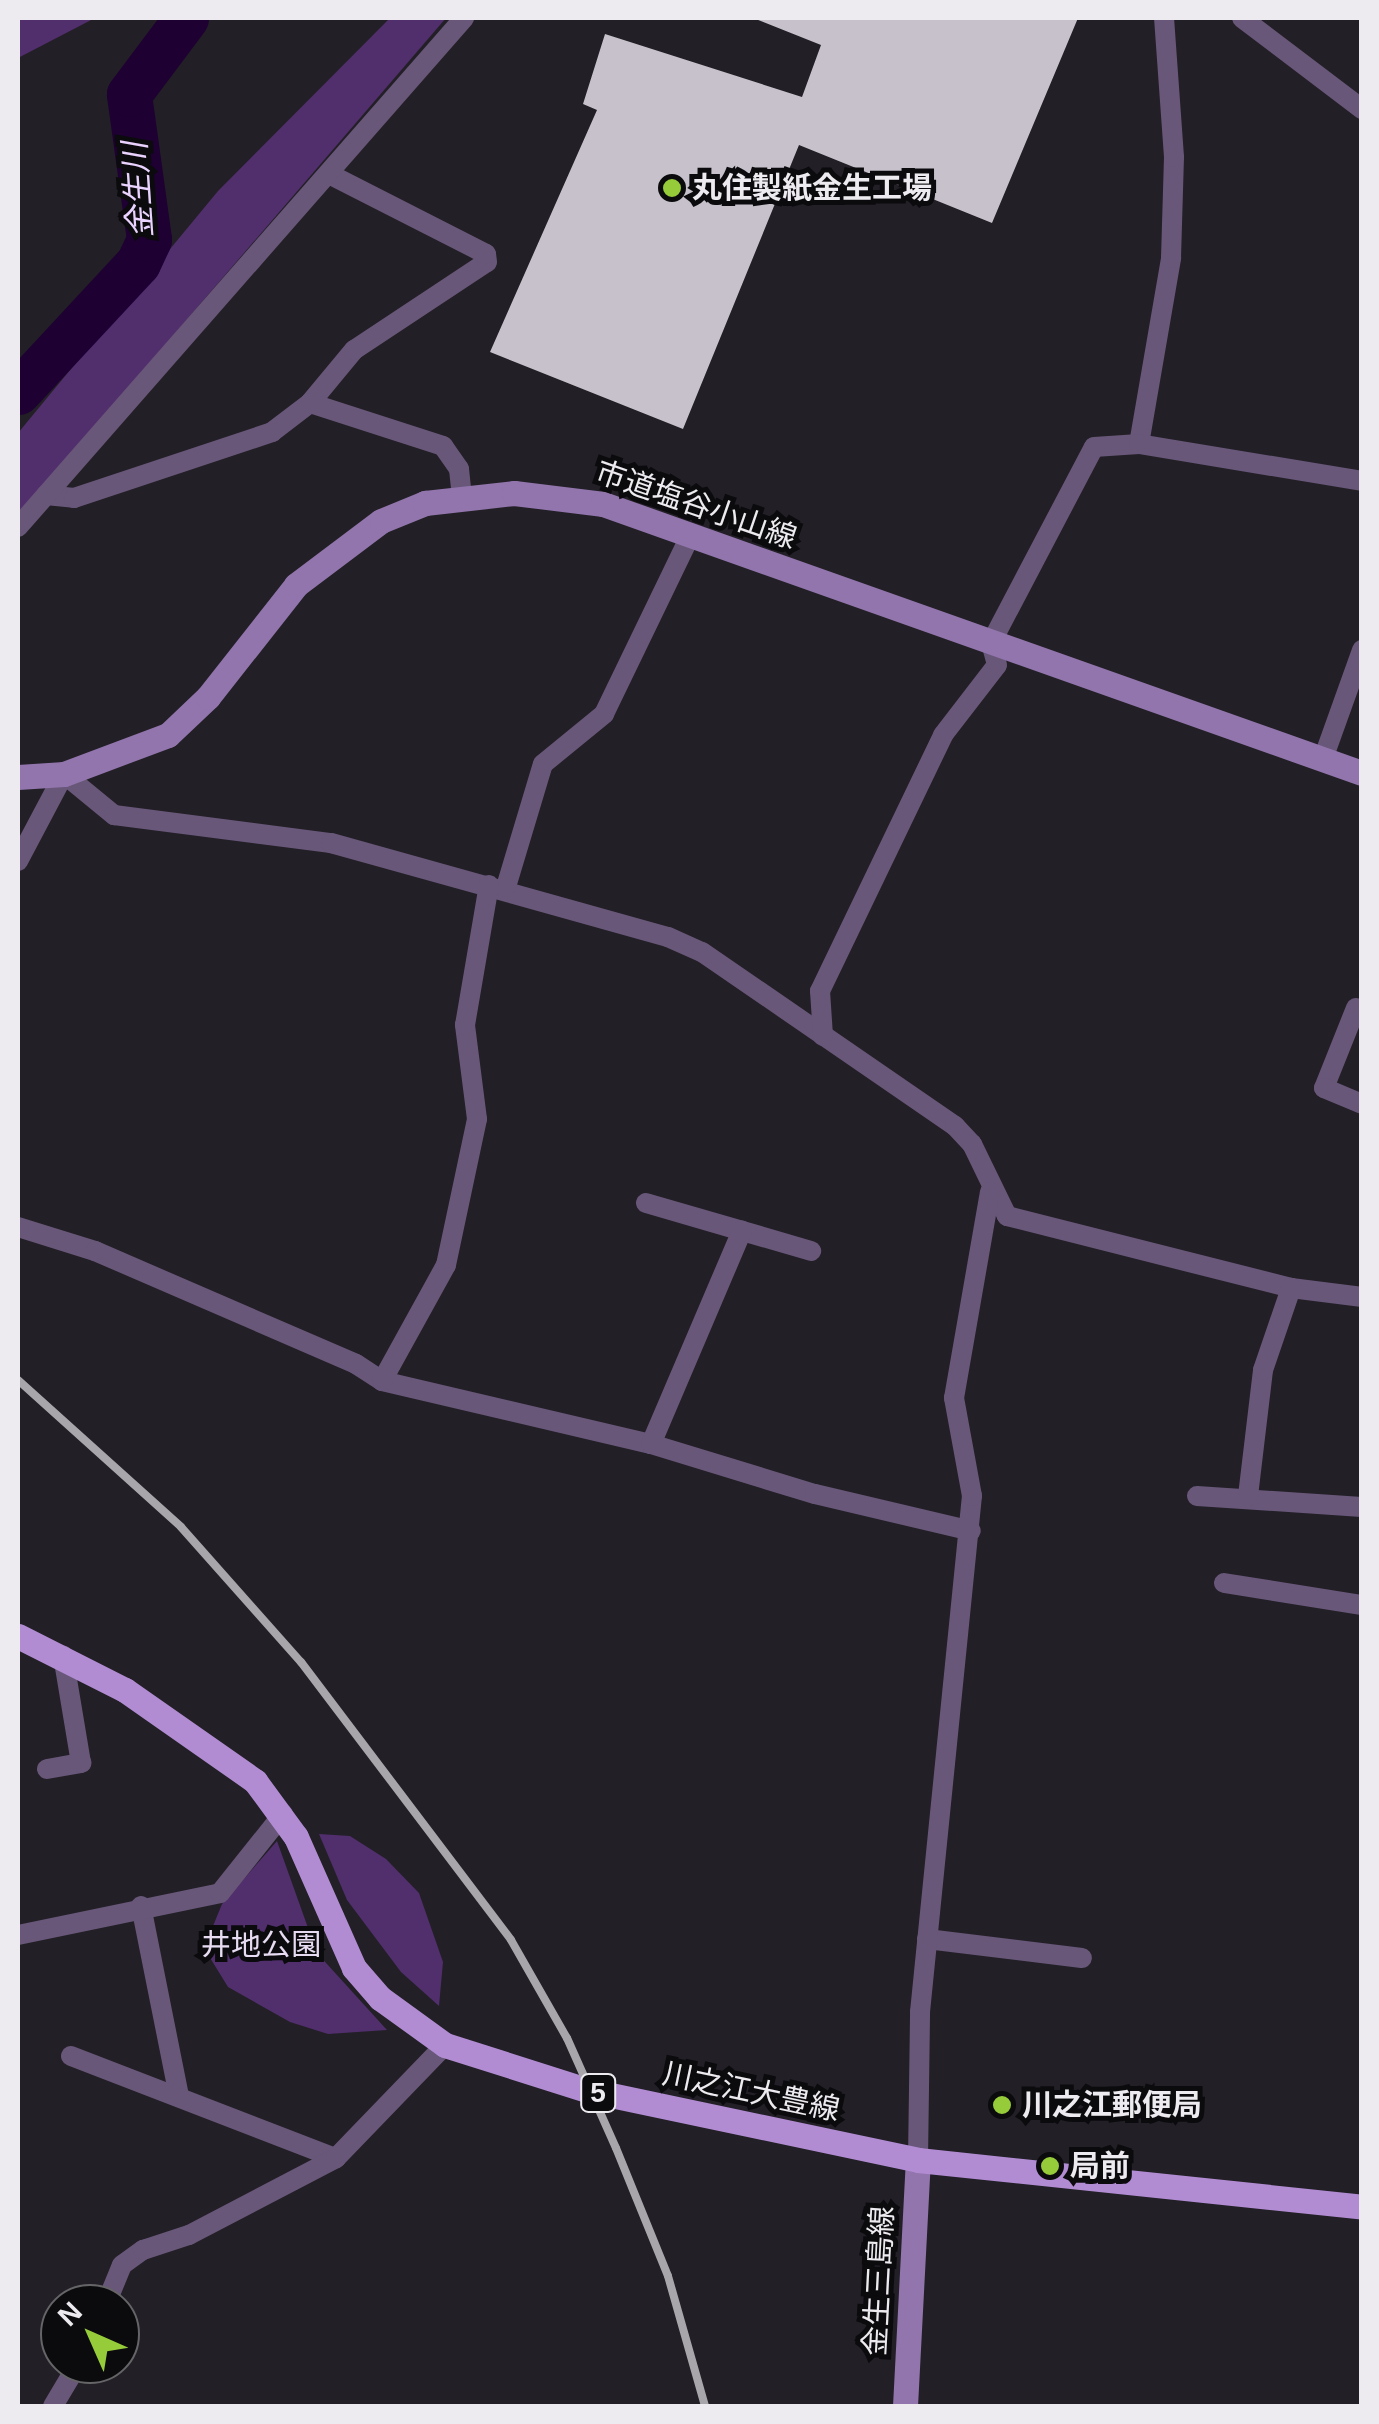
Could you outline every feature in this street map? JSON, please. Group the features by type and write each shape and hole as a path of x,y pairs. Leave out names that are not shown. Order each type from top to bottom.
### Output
{"main road":[{"name":"川之江大豊線","path":"18,1636 63,1656 219,1752 283,1814 354,1968 380,1998 445,2044 586,2090 918,2160 1362,2207"}],"street":[{"path":"18,527 464,18"},
{"path":"1139,444 1172,258 1174,157 1164,18"},
{"path":"1242,18 1362,109"},
{"path":"46,494 74,498 272,432 310,402 354,350 487,262 486,254 331,174"},
{"path":"310,402 443,446 459,469 462,497"},
{"path":"824,1036 820,991 943,735 997,665 991,643 1094,447 1139,444 1362,481"},
{"name":"市道塩谷小山線","path":"18,777 64,774 168,734 208,696 296,585 339,547 381,521 462,497 561,494 1362,773"},
{"path":"382,1381 446,1265 477,1119 465,1025 498,886 543,764 604,714 690,536"},
{"path":"1323,759 1362,650"},
{"path":"18,861 64,774 114,815 331,843 498,886 702,952 956,1126 972,1144 990,1192 1007,1216 1290,1288 1362,1297"},
{"path":"1356,1008 1324,1088 1362,1104"},
{"path":"918,2160 927,1939 972,1496 954,1398 990,1192"},
{"path":"646,1204 811,1251"},
{"path":"18,1227 95,1251 356,1364 382,1381 651,1444 815,1494 970,1531"},
{"path":"651,1444 742,1230"},
{"path":"1248,1496 1263,1370 1290,1288"},
{"path":"1197,1496 1248,1496 1362,1507"},
{"path":"1224,1583 1362,1605"},
{"path":"47,1769 81,1763 63,1656"},
{"path":"18,1935 141,1906 220,1893 283,1814"},
{"path":"141,1906 179,2098"},
{"path":"927,1939 1082,1958"},
{"path":"114,2284 122,2265 144,2250 189,2235 336,2158 445,2044"},
{"path":"71,2056 336,2158"},
{"name":"金生三島線","path":"904,2406 918,2160"},
{"path":"53,2406 66,2384"}],"green space":[{"path":"18,18 95,18 18,58"},
{"path":"390,18 446,18 18,516 18,433 218,191"},
{"name":"井地公園","path":"319,1834 350,1836 386,1859 419,1893 443,1962 439,2006 401,1972 347,1900"},
{"name":"井地公園","path":"277,1841 317,1953 387,2030 328,2034 290,2022 228,1987 204,1948 222,1904"}],"building":[{"name":"丸住製紙金生工場","path":"753,18 1078,18 992,223 799,145 683,429 490,352 597,110 583,104 605,34 802,97 821,45"}],"waterway":[{"name":"金生川","path":"18,392 138,263 149,239 129,94 186,18"}],"railway":[{"path":"18,1380 181,1527 301,1662 511,1940 567,2038 616,2148 668,2276 705,2406"}],"place":[{"name":"丸住製紙金生工場","path":"672,188"},
{"name":"川之江郵便局","path":"1002,2105"},
{"name":"局前","path":"1050,2166"}]}
